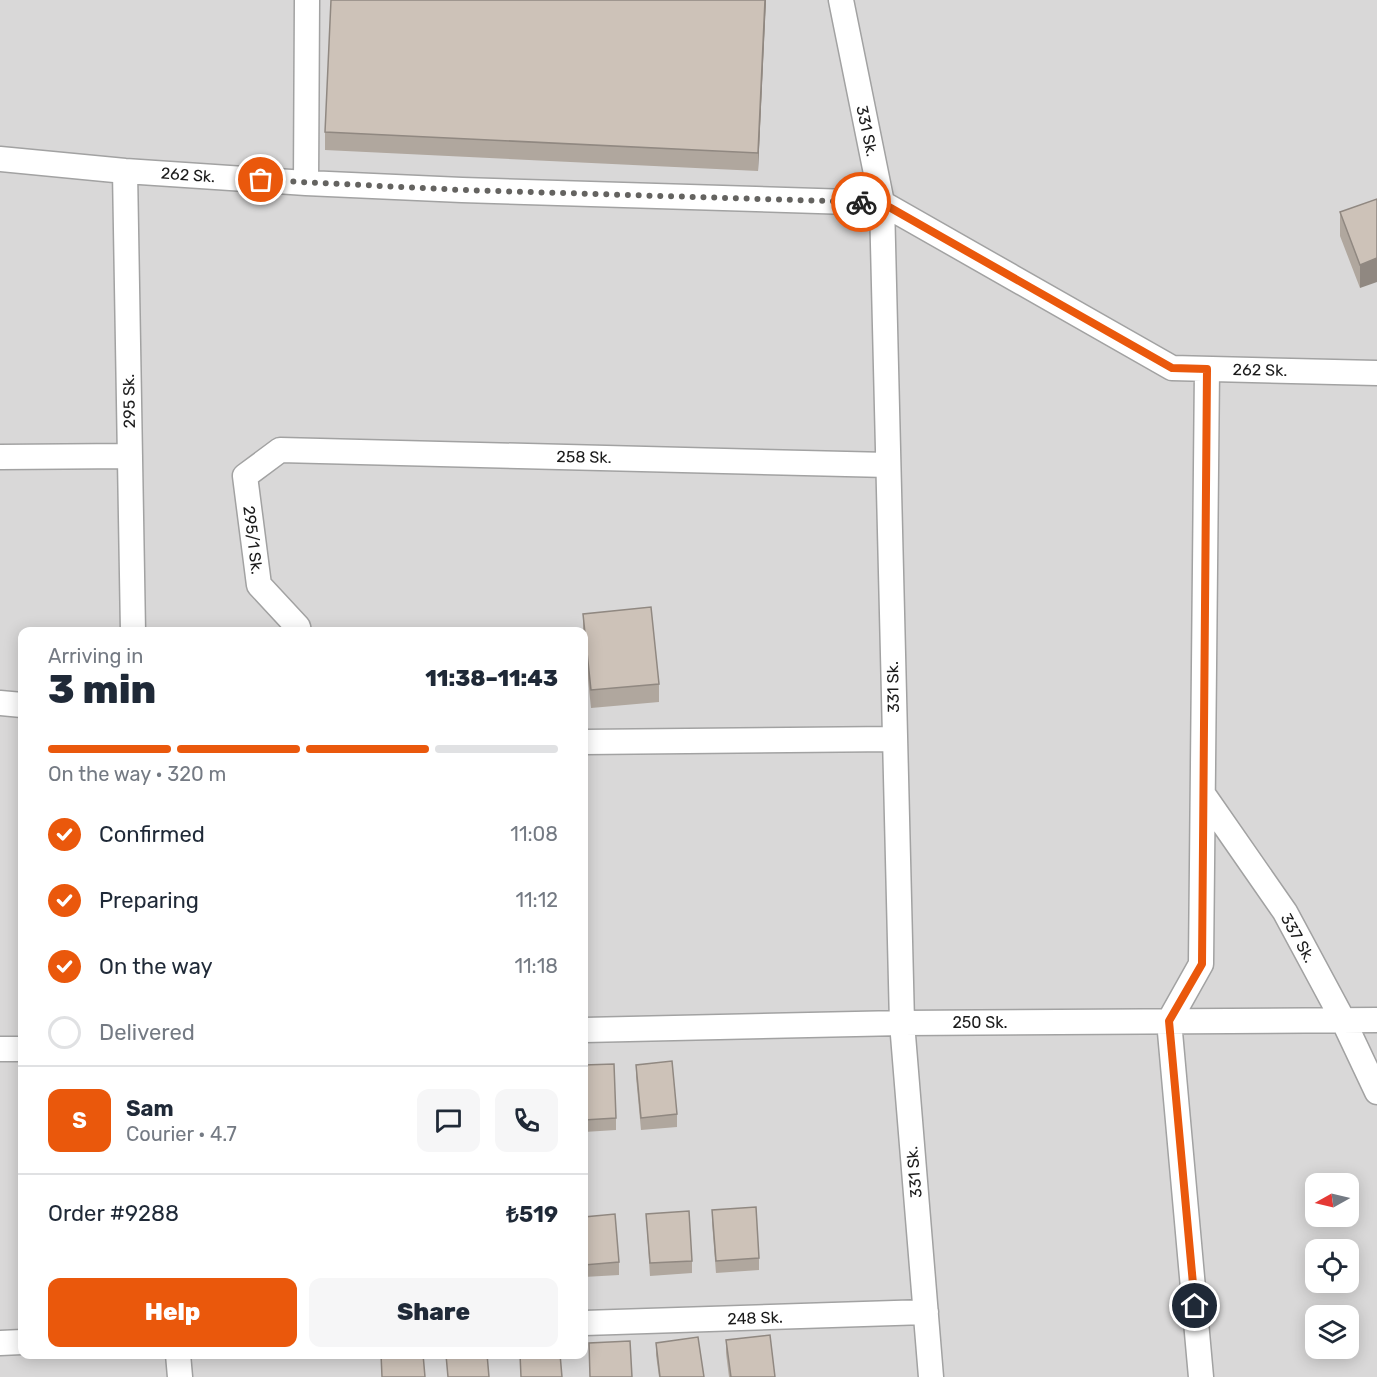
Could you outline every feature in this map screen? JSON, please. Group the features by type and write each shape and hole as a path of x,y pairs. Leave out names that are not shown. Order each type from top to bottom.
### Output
{"street":[{"path":"306,183 307,0"},
{"name":"331 Sk.","path":"841,0 882,203 902,1023 932,1377"},
{"name":"262 Sk.","path":"0,159 125,171 306,183 882,203 1172,368 1377,373"},
{"name":"295 Sk.","path":"125,171 133,627"},
{"path":"1201,1377 1169,1021 1202,964 1207,369"},
{"name":"258 Sk.","path":"280,450 888,465"},
{"name":"295/1 Sk.","path":"280,450 245,476 259,585 298,627"},
{"path":"0,457 130,456"},
{"path":"0,703 18,705"},
{"path":"588,742 894,739"},
{"name":"337 Sk.","path":"1203,794 1285,912 1343,1020 1377,1092"},
{"name":"250 Sk.","path":"588,1030 902,1023 1377,1020"},
{"path":"0,1048 18,1049"},
{"name":"248 Sk.","path":"588,1323 926,1312"},
{"path":"0,1343 18,1342"},
{"path":"178,1359 180,1377"}],"shaded area":[{"path":"0,0 1377,0 1377,1377 0,1377"}],"building":[{"path":"331,0 765,0 758,153 325,132"},
{"path":"1377,199 1377,258 1360,265 1340,212"},
{"path":"651,607 659,684 591,690 588,627 584,627 583,614"},
{"path":"672,1061 677,1114 641,1118 636,1065"},
{"path":"614,1064 616,1118 588,1120 588,1065"},
{"path":"756,1207 759,1258 716,1261 712,1210"},
{"path":"689,1211 692,1261 650,1263 646,1214"},
{"path":"615,1214 619,1262 588,1265 588,1217"},
{"path":"770,1335 775,1377 731,1377 726,1340"},
{"path":"698,1337 704,1377 660,1377 656,1343"},
{"path":"630,1341 632,1377 590,1377 589,1343"},
{"path":"381,1359 423,1359 425,1377 382,1377"},
{"path":"446,1359 487,1359 489,1377 448,1377"},
{"path":"520,1359 560,1359 562,1377 521,1377"}],"way so far":[{"path":"261,180 462,190 861,202"}],"route":[{"path":"861,202 882,203 1172,368 1207,369 1202,964 1169,1021 1195,1306"}]}
